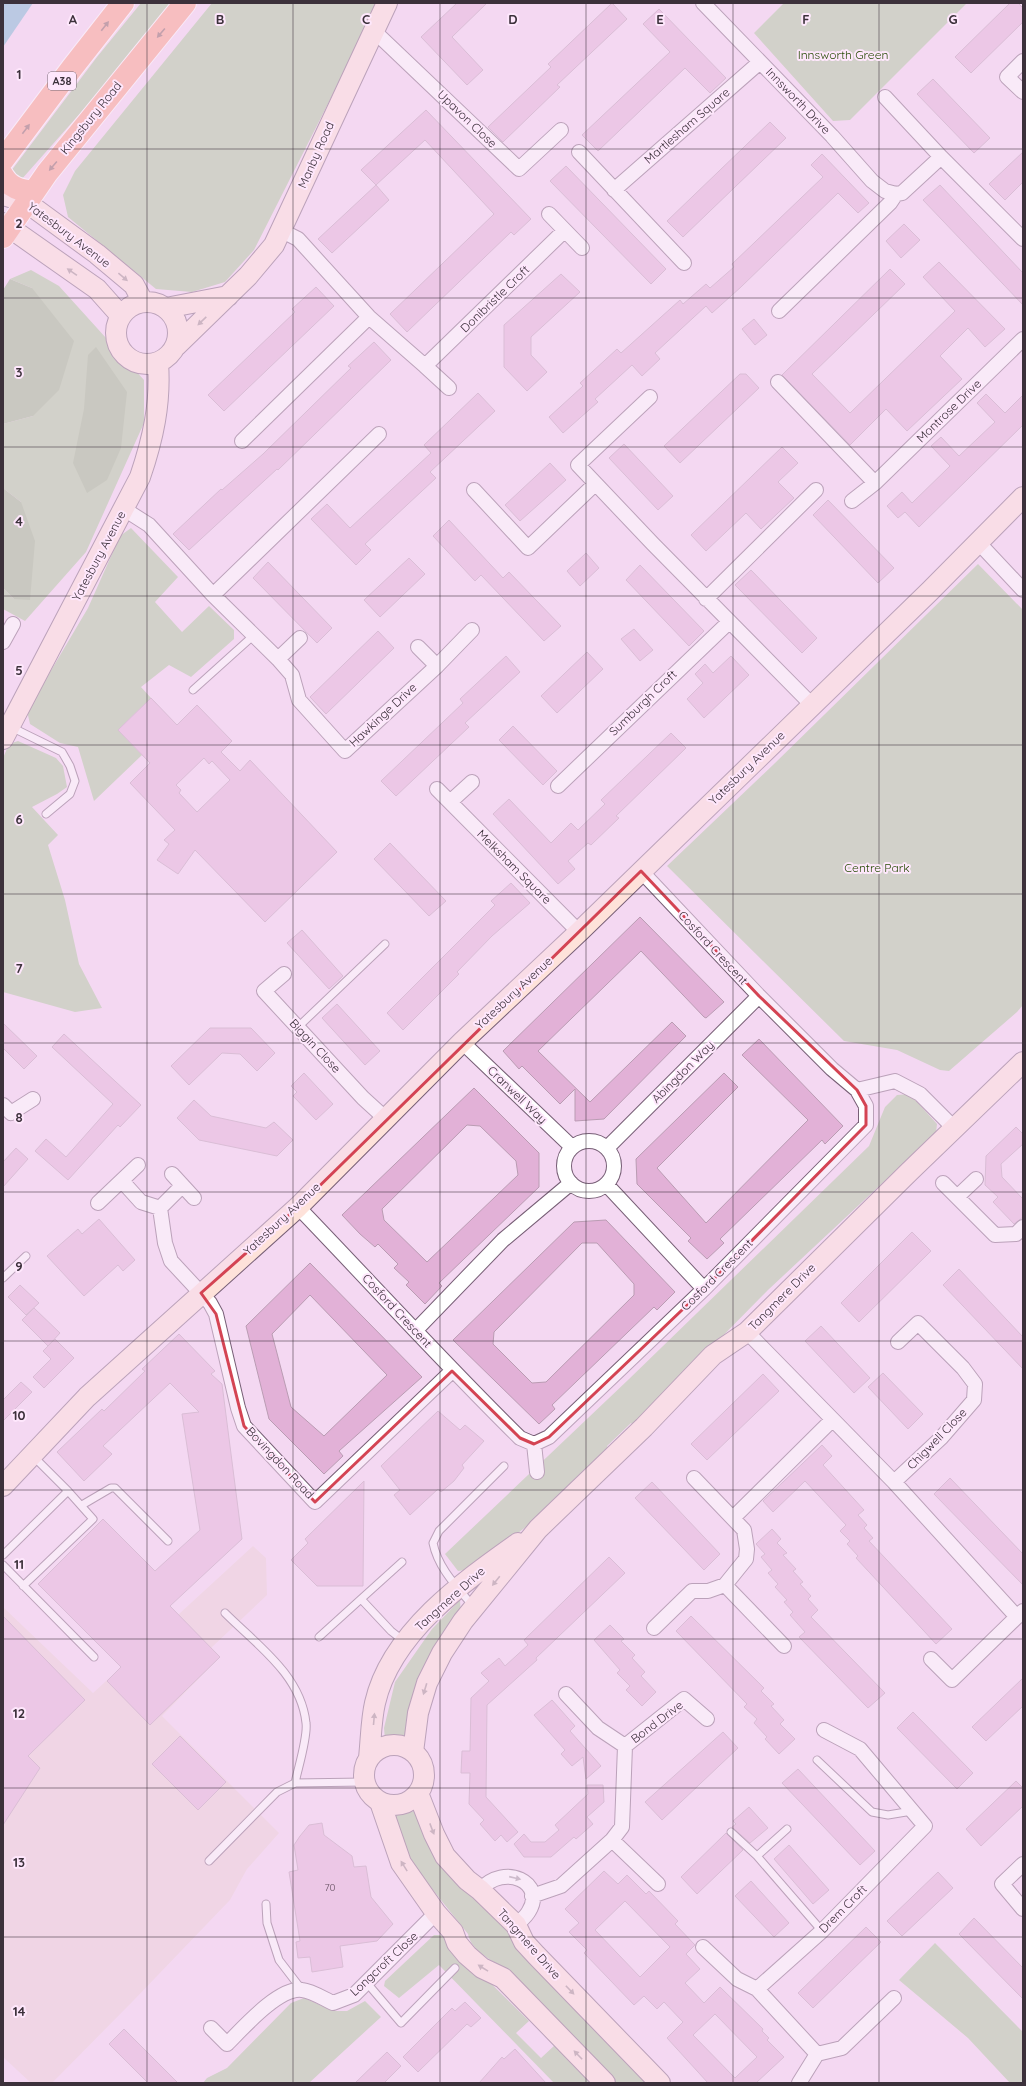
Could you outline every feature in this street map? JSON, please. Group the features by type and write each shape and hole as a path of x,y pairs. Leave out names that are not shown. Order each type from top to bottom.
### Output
{"highway":[{"name":"A38","path":"3,161 72,68 123,3"},
{"name":"Kingsbury Road","path":"5,230 29,197 185,3"},
{"path":"3,176 8,184 20,190 29,197"}],"street":[{"name":"Manby Road","path":"176,346 248,276 274,244 282,231 387,3"},
{"name":"Innsworth Drive","path":"704,3 832,136 872,181 885,191 896,194"},
{"name":"Upavon Close","path":"374,30 519,169 561,130"},
{"path":"1023,61 1007,77 1023,92"},
{"name":"Martlesham Square","path":"614,190 760,62"},
{"path":"885,97 941,157 1023,239"},
{"path":"579,152 684,263"},
{"path":"779,311 890,203 896,194 902,193 941,157"},
{"name":"Yatesbury Avenue","path":"3,195 29,197 134,285 143,302"},
{"path":"549,214 582,248"},
{"path":"5,230 97,289 121,316"},
{"path":"282,231 298,239 369,316 449,388"},
{"name":"Donibristle Croft","path":"425,366 564,231"},
{"path":"166,308 228,296"},
{"path":"143,302 151,302 166,308 172,313 178,330 176,346 171,354 158,363 138,363 122,352 116,334 121,316 127,310 143,302"},
{"path":"242,440 369,316"},
{"name":"Montrose Drive","path":"852,501 875,483 1023,339"},
{"name":"Yatesbury Avenue","path":"5,735 140,477 152,442 158,399 158,363"},
{"path":"778,382 875,483"},
{"path":"650,397 578,465 706,599 812,705"},
{"path":"213,595 378,434"},
{"path":"474,490 528,548 595,484"},
{"path":"706,599 816,490"},
{"name":"Yatesbury Avenue","path":"3,1486 33,1456 87,1397 298,1207 462,1042 579,932 930,590 1023,497"},
{"name":"Hawkinge Drive","path":"124,509 149,525 213,595 278,659 292,675 299,700 345,751 437,666 472,630"},
{"path":"977,542 1023,590"},
{"name":"Sumburgh Croft","path":"558,786 729,622"},
{"path":"3,642 13,624"},
{"path":"278,659 300,638"},
{"path":"418,647 437,666"},
{"path":"450,802 472,782"},
{"name":"Melksham Square","path":"437,789 579,932"},
{"name":"Cosford Crescent","path":"298,1207 416,1330 452,1371 520,1438 534,1444 549,1437 704,1289 866,1125 866,1106 857,1090 832,1069 759,996 641,871"},
{"name":"Biggin Close","path":"284,974 264,992 363,1098 386,1119"},
{"name":"Abingdon Way","path":"608,1148 759,996"},
{"name":"Cranwell Way","path":"462,1042 572,1147"},
{"name":"Tangmere Drive","path":"413,1752 418,1713 426,1683 442,1653 475,1607 538,1529 644,1427 713,1355 747,1332 1023,1062"},
{"path":"857,1090 895,1081 920,1094 954,1128"},
{"path":"3,1105 11,1113 33,1099"},
{"path":"586,1141 601,1143 608,1148 614,1162 614,1170 606,1184 592,1191 578,1188 571,1184 566,1173 564,1161 572,1147 586,1141"},
{"path":"98,1203 138,1165"},
{"path":"172,1174 194,1198"},
{"path":"957,1196 976,1180"},
{"path":"122,1181 141,1202 160,1208"},
{"path":"943,1183 995,1235 1016,1234 1023,1227"},
{"path":"416,1330 503,1240 571,1184"},
{"path":"606,1184 704,1289"},
{"path":"160,1208 182,1186"},
{"path":"160,1208 165,1243 171,1261 201,1293"},
{"name":"Bovingdon Road","path":"201,1293 216,1314 238,1408 244,1426 315,1502 452,1371"},
{"name":"Chigwell Close","path":"894,1482 941,1438 974,1400 975,1384 963,1368 918,1323 898,1342"},
{"path":"747,1332 894,1482 1020,1614 952,1680 931,1659"},
{"path":"733,1518 832,1420"},
{"path":"534,1444 537,1472"},
{"path":"654,1628 692,1591 708,1591 725,1585 746,1559 747,1549 744,1530 694,1478"},
{"name":"Tangmere Drive","path":"369,1758 375,1704 390,1666 405,1642 420,1624 474,1575 538,1529"},
{"path":"725,1585 784,1646"},
{"name":"Bond Drive","path":"566,1694 598,1728 625,1746"},
{"name":"Bond Drive","path":"532,1896 561,1886 612,1840 622,1827 625,1746 684,1699 707,1719"},
{"path":"824,1730 860,1749 912,1811"},
{"path":"390,1746 404,1747 413,1752 423,1767 424,1776 418,1793 405,1803 388,1805 380,1802 370,1794 364,1782 364,1774 369,1758 376,1751 390,1746"},
{"name":"Tangmere Drive","path":"418,1793 434,1834 445,1856 467,1880 480,1890 516,1926 524,1942 660,2083"},
{"path":"380,1802 401,1863 436,1913 453,1932 457,1943 467,1955 482,1968 503,1978 605,2083"},
{"name":"Drem Croft","path":"757,1989 822,1931 925,1826 912,1811"},
{"path":"612,1840 658,1884"},
{"path":"1023,1864 1002,1884 1023,1909"},
{"path":"480,1890 484,1885 499,1877 512,1876 526,1883 532,1896 529,1912 516,1926"},
{"name":"Longcroft Close","path":"302,1990 333,2003 354,1996 436,1913"},
{"path":"703,1947 737,1979 757,1989 817,2054"},
{"path":"211,2028 227,2044 282,1994 302,1990"},
{"path":"799,2083 817,2054 842,2048 894,1998"}],"lane":[{"path":"193,690 254,635"},
{"path":"5,735 62,752 70,766 75,782 70,794 46,814"},
{"path":"298,1028 386,944"},
{"path":"3,1278 26,1256"},
{"path":"23,1586 91,1522 92,1518 82,1505 33,1456"},
{"path":"475,1607 442,1567 435,1552 433,1543 439,1531 504,1466"},
{"path":"82,1505 111,1488 116,1488 168,1541"},
{"path":"3,1555 68,1491"},
{"path":"319,1637 402,1562"},
{"path":"3,1565 94,1658"},
{"path":"361,1599 391,1630 405,1642"},
{"path":"225,1613 258,1644 290,1678 300,1698 307,1725 295,1783"},
{"path":"816,1760 872,1812 888,1815 912,1811"},
{"path":"209,1861 277,1792 295,1783 364,1782"},
{"path":"757,1856 787,1829"},
{"path":"731,1832 757,1856 822,1931"},
{"path":"266,1904 267,1923 278,1960 302,1990"},
{"path":"367,1983 401,2023 455,1968"}],"highlighted area":[{"path":"641,871 759,996 857,1090 866,1106 866,1125 704,1289 549,1437 534,1444 520,1438 452,1371 315,1502 244,1426 216,1314 201,1293 298,1207"}],"shaded area":[{"path":"253,1546 266,1558 267,1595 211,1648 220,1657 162,1716 279,1833 247,1869 230,1900 52,2083 31,2083 3,2057 3,1607 93,1693"}],"green space":[{"path":"141,3 178,3 21,180 11,171 97,57"},
{"path":"212,3 379,3 254,250 225,282 192,292 156,289 68,217 63,195 75,171"},
{"name":"Innsworth Green","path":"784,3 967,3 850,120 833,121 754,33"},
{"path":"31,270 59,286 144,380 144,423 86,552 25,621 3,609 3,588 14,599 21,502 3,488 3,424 33,416 32,288 10,279"},
{"path":"10,279 32,288 74,341 59,390 33,416 3,424 3,290"},
{"path":"96,347 127,392 121,448 107,480 87,493 73,463 84,409 88,355"},
{"path":"3,488 21,502 35,541 30,600 14,599 3,588"},
{"path":"131,528 178,577 155,602 182,632 209,606 234,630 234,639 191,677 169,665 141,687 151,698 118,730 142,755 94,801 78,747 60,743 30,724 27,711 88,608 120,536"},
{"name":"Centre Park","path":"978,564 1023,610 1023,1005 1017,1012 949,1071 940,1070 897,1050 844,1041 667,866 774,764"},
{"path":"18,741 56,758 63,766 67,787 32,807 58,835 48,845 65,900 79,964 102,1008 75,1012 3,992 3,758 9,744"},
{"path":"910,1094 937,1124 936,1133 768,1290 634,1426 631,1423 607,1446 609,1450 547,1510 473,1569 458,1571 445,1554 628,1380 869,1146 885,1107 897,1095"},
{"path":"460,1600 461,1615 409,1743 385,1740 384,1728 395,1682 432,1629"},
{"path":"420,1810 483,1900 653,2083 615,2083 504,1967 487,1958 477,1950 468,1934 413,1865 402,1846 394,1815"},
{"path":"434,1935 445,1935 455,1948 529,2021 516,2033 541,2058 555,2045 595,2083 554,2083 439,1965 399,1998 384,1986 385,1981"},
{"path":"935,1943 1023,2032 1023,2083 1010,2083 968,2038 899,1980"},
{"path":"304,1998 334,2011 347,2011 365,2001 381,2017 309,2083 203,2083 207,2078 227,2068 291,2003"}],"water":[{"path":"3,3 33,3 3,47"}],"building":[{"path":"457,3 487,3 452,37 483,70 467,85 421,37"},
{"path":"612,3 627,19 557,85 560,87 503,142 488,127 551,67 548,64"},
{"path":"1010,3 1018,3 1023,8 1023,22 971,73 955,57"},
{"path":"659,9 726,78 710,93 685,68 598,151 582,135 670,52 643,24"},
{"path":"933,79 990,138 974,153 917,94"},
{"path":"426,110 531,219 514,235 511,232 407,332 390,314 494,214 425,140 376,185 361,170"},
{"path":"770,122 786,138 683,237 667,221"},
{"path":"1023,152 1023,182 1005,200 989,184"},
{"path":"822,154 869,203 858,213 838,193 712,313 706,306 655,353 660,359 642,376 632,365 595,399 598,402 563,433 549,417 583,386 580,383 617,349 621,353 680,300 683,304 706,284 710,288 734,267 732,264 823,177 811,165"},
{"path":"566,166 666,269 651,284 550,181"},
{"path":"376,185 389,200 332,253 318,239"},
{"path":"940,185 1023,273 1023,305 923,200"},
{"path":"904,224 920,240 901,258 886,241"},
{"path":"939,262 1005,329 985,347 968,328 940,356 962,379 907,431 886,409 850,445 782,375 890,269 905,284 812,374 850,413 955,311 923,277"},
{"path":"561,274 580,292 531,337 531,355 547,372 527,391 504,367 504,325"},
{"path":"316,287 334,306 224,411 208,395 295,312 292,309"},
{"path":"754,319 767,335 755,345 742,329"},
{"path":"374,342 391,360 278,470 277,469 189,550 173,534 221,489 222,490 263,454 351,368 348,366"},
{"path":"740,374 746,374 759,388 680,463 664,446"},
{"path":"478,393 495,411 430,472 436,478 365,544 371,550 356,565 311,519 327,504 350,528 431,453 424,445"},
{"path":"986,394 1005,413 1023,395 1023,425 919,527 905,512 898,518 887,506 902,492 912,503 950,466 931,446 941,437 959,456 995,422 977,403"},
{"path":"624,444 673,496 658,510 609,458"},
{"path":"782,447 798,463 778,482 794,498 761,529 746,513 706,551 691,535"},
{"path":"550,463 566,480 520,521 505,505"},
{"path":"828,500 894,568 878,583 813,515"},
{"path":"449,520 503,578 509,572 561,626 544,641 481,575 475,581 433,536"},
{"path":"586,553 599,568 580,586 567,571"},
{"path":"409,558 425,574 380,617 364,600"},
{"path":"268,562 332,628 317,643 253,578"},
{"path":"640,565 704,631 689,646 626,580"},
{"path":"751,570 817,638 802,653 735,585"},
{"path":"634,629 653,650 640,661 621,639"},
{"path":"378,631 394,648 326,714 310,697"},
{"path":"587,652 603,669 557,713 541,696"},
{"path":"506,656 520,672 465,723 469,727 396,796 381,781 463,703 460,699"},
{"path":"731,656 749,675 704,718 687,699 703,683 695,674 705,664 713,673"},
{"path":"151,698 177,725 197,705 232,741 221,752 240,771 250,760 337,852 265,922 195,850 178,874 157,860 169,844 164,840 175,830 130,783 150,763 118,730","holes":["204,758 209,764 212,761 230,780 197,812 179,793 181,790 176,785"]},
{"path":"513,726 557,771 543,785 499,740"},
{"path":"671,733 686,748 616,816 619,818 591,845 588,843 568,861 575,869 558,884 493,814 509,799 551,843 571,823 578,830 605,804 601,800"},
{"path":"390,843 446,901 429,916 374,859"},
{"path":"511,883 530,903 492,936 457,972 459,974 403,1030 387,1013 495,905 491,901"},
{"path":"640,917 724,1002 706,1018 704,1017 641,951 538,1051 590,1102 672,1022 686,1036 604,1119 575,1121 575,1089 560,1104 522,1066 519,1069 503,1051"},
{"path":"302,930 343,976 329,989 287,943"},
{"path":"337,1004 380,1051 365,1065 322,1018"},
{"path":"3,1023 37,1056 24,1069 3,1048"},
{"path":"210,1028 251,1028 275,1053 257,1071 240,1054 222,1053 189,1085 171,1066"},
{"path":"64,1034 141,1105 120,1127 118,1125 68,1180 35,1151 46,1139 66,1157 113,1104 52,1047"},
{"path":"759,1039 843,1126 825,1144 822,1140 720,1239 724,1243 707,1259 688,1241 691,1238 637,1184 636,1159 724,1073 738,1087 657,1168 706,1223 808,1120 742,1055"},
{"path":"304,1073 333,1104 316,1120 293,1096 297,1092 291,1086"},
{"path":"474,1088 539,1153 539,1187 439,1283 442,1286 425,1304 406,1285 409,1282 394,1268 398,1264 378,1244 375,1247 360,1234 342,1215","holes":["467,1125 480,1126 516,1161 518,1175 427,1262 384,1220 382,1209"]},
{"path":"194,1100 211,1116 266,1128 274,1122 293,1140 277,1156 199,1140 177,1118"},
{"path":"1016,1127 1023,1134 1023,1144 1001,1164 1002,1177 1023,1199 1023,1217 1014,1224 993,1202 998,1197 985,1185 986,1156"},
{"path":"16,1148 28,1159 3,1187 3,1162"},
{"path":"99,1219 135,1260 123,1271 118,1265 84,1296 47,1256 78,1229 82,1234"},
{"path":"606,1220 675,1292 657,1310 654,1307 552,1405 555,1409 539,1424 453,1340 574,1222","holes":["582,1243 597,1243 634,1284 634,1295 546,1382 532,1383 493,1344 494,1332"]},
{"path":"912,1232 931,1251 859,1322 841,1303"},
{"path":"310,1263 422,1377 339,1451 343,1456 324,1474 269,1419 246,1326","holes":["310,1295 387,1375 324,1436 291,1407 272,1334"]},
{"path":"959,1269 1023,1337 1023,1369 943,1285"},
{"path":"20,1285 39,1303 26,1315 8,1297"},
{"path":"34,1308 60,1333 48,1346 22,1320"},
{"path":"821,1326 870,1378 854,1393 805,1341"},
{"path":"179,1334 215,1371 211,1374 222,1384 242,1539 170,1606 220,1657 150,1725 107,1681 121,1667 38,1584 103,1519 155,1571 200,1530 182,1414 199,1412 170,1383 103,1446 112,1454 84,1481 57,1452 102,1409 104,1411 145,1371 142,1369"},
{"path":"55,1339 74,1358 44,1388 33,1377 51,1359 43,1351"},
{"path":"883,1373 923,1414 908,1429 868,1387"},
{"path":"763,1374 779,1391 707,1460 691,1444"},
{"path":"21,1382 32,1392 3,1421 3,1400"},
{"path":"438,1411 460,1430 465,1425 484,1441 462,1465 464,1468 454,1481 441,1492 438,1489 410,1515 394,1495 400,1490 381,1466"},
{"path":"822,1445 832,1456 823,1465 864,1510 858,1515 867,1525 864,1528 873,1538 869,1541 952,1629 936,1644 856,1558 858,1556 847,1544 850,1541 840,1531 846,1525 805,1481 773,1512 763,1501"},
{"path":"950,1478 1023,1554 1023,1585 934,1494"},
{"path":"364,1481 363,1586 317,1586 291,1560 308,1543 305,1539"},
{"path":"652,1482 720,1554 704,1570 635,1498"},
{"path":"772,1529 781,1539 777,1543 787,1553 783,1555 796,1569 793,1571 803,1582 800,1584 811,1596 808,1599 818,1610 811,1617 885,1693 868,1708 799,1637 805,1632 790,1615 793,1612 784,1602 787,1600 775,1587 778,1584 768,1573 772,1570 761,1557 765,1554 756,1544"},
{"path":"609,1557 625,1573 536,1658 537,1660 487,1705 486,1797 518,1832 507,1842 501,1835 495,1841 480,1824 484,1820 469,1804 470,1773 461,1773 462,1751 470,1751 471,1698 489,1681 481,1673 499,1658 505,1666 528,1645 524,1640"},
{"path":"3,1616 85,1700 28,1756 40,1768 3,1825"},
{"path":"691,1616 764,1688 761,1691 774,1704 771,1706 784,1720 780,1724 795,1739 779,1754 765,1739 767,1737 754,1723 757,1719 744,1707 747,1704 676,1631"},
{"path":"610,1625 624,1639 621,1641 635,1655 632,1658 645,1672 641,1676 656,1692 642,1706 626,1690 630,1686 617,1673 620,1670 594,1640"},
{"path":"1023,1678 1023,1706 986,1741 972,1727"},
{"path":"552,1700 575,1726 570,1731 601,1766 586,1779 583,1757 572,1766 561,1754 565,1750 534,1715"},
{"path":"913,1712 973,1773 957,1789 897,1728"},
{"path":"723,1732 738,1748 662,1820 645,1802"},
{"path":"180,1736 226,1782 198,1810 152,1764"},
{"path":"798,1769 875,1851 860,1865 782,1783"},
{"path":"1016,1781 1023,1788 1023,1806 981,1846 966,1829"},
{"path":"587,1785 603,1785 604,1802 587,1817 593,1824 576,1839 574,1837 551,1857 524,1857 514,1844 524,1834 531,1842 545,1842 559,1830 555,1825 588,1794"},
{"path":"749,1807 768,1828 750,1843 732,1827 736,1824 733,1821"},
{"path":"322,1823 324,1835 352,1856 354,1867 366,1866 371,1897 393,1924 377,1941 340,1946 343,1967 312,1972 310,1957 298,1958 296,1942 300,1941 289,1872 298,1870 294,1845 300,1836 309,1825"},
{"path":"726,1833 743,1850 697,1894 681,1877"},
{"path":"789,1845 829,1890 813,1904 774,1859"},
{"path":"604,1871 618,1884 627,1875 646,1894 649,1891 678,1921 675,1924 695,1945 686,1954 700,1969 685,1983 704,2003 720,1987 763,2029 762,2031 769,2038 767,2040 784,2057 756,2083 708,2083 667,2038 683,2022 664,2002 657,2009 644,1996 634,2005 584,1953 587,1950 569,1932 579,1923 565,1909","holes":["625,1901 670,1947 640,1977 595,1930","715,2014 757,2057 735,2078 693,2035"]},
{"path":"938,1872 953,1888 902,1936 887,1921"},
{"path":"751,1881 789,1923 774,1937 735,1896"},
{"path":"974,1918 1023,1968 1023,1999 959,1934"},
{"path":"866,1927 881,1942 813,2008 798,1993"},
{"path":"465,2002 481,2018 471,2027 467,2024 418,2072 403,2057 452,2008 455,2011"},
{"path":"124,2029 178,2083 148,2083 109,2044"},
{"path":"515,2049 546,2083 479,2083 502,2057 504,2059"},
{"path":"387,2052 401,2066 384,2083 355,2083"}]}
